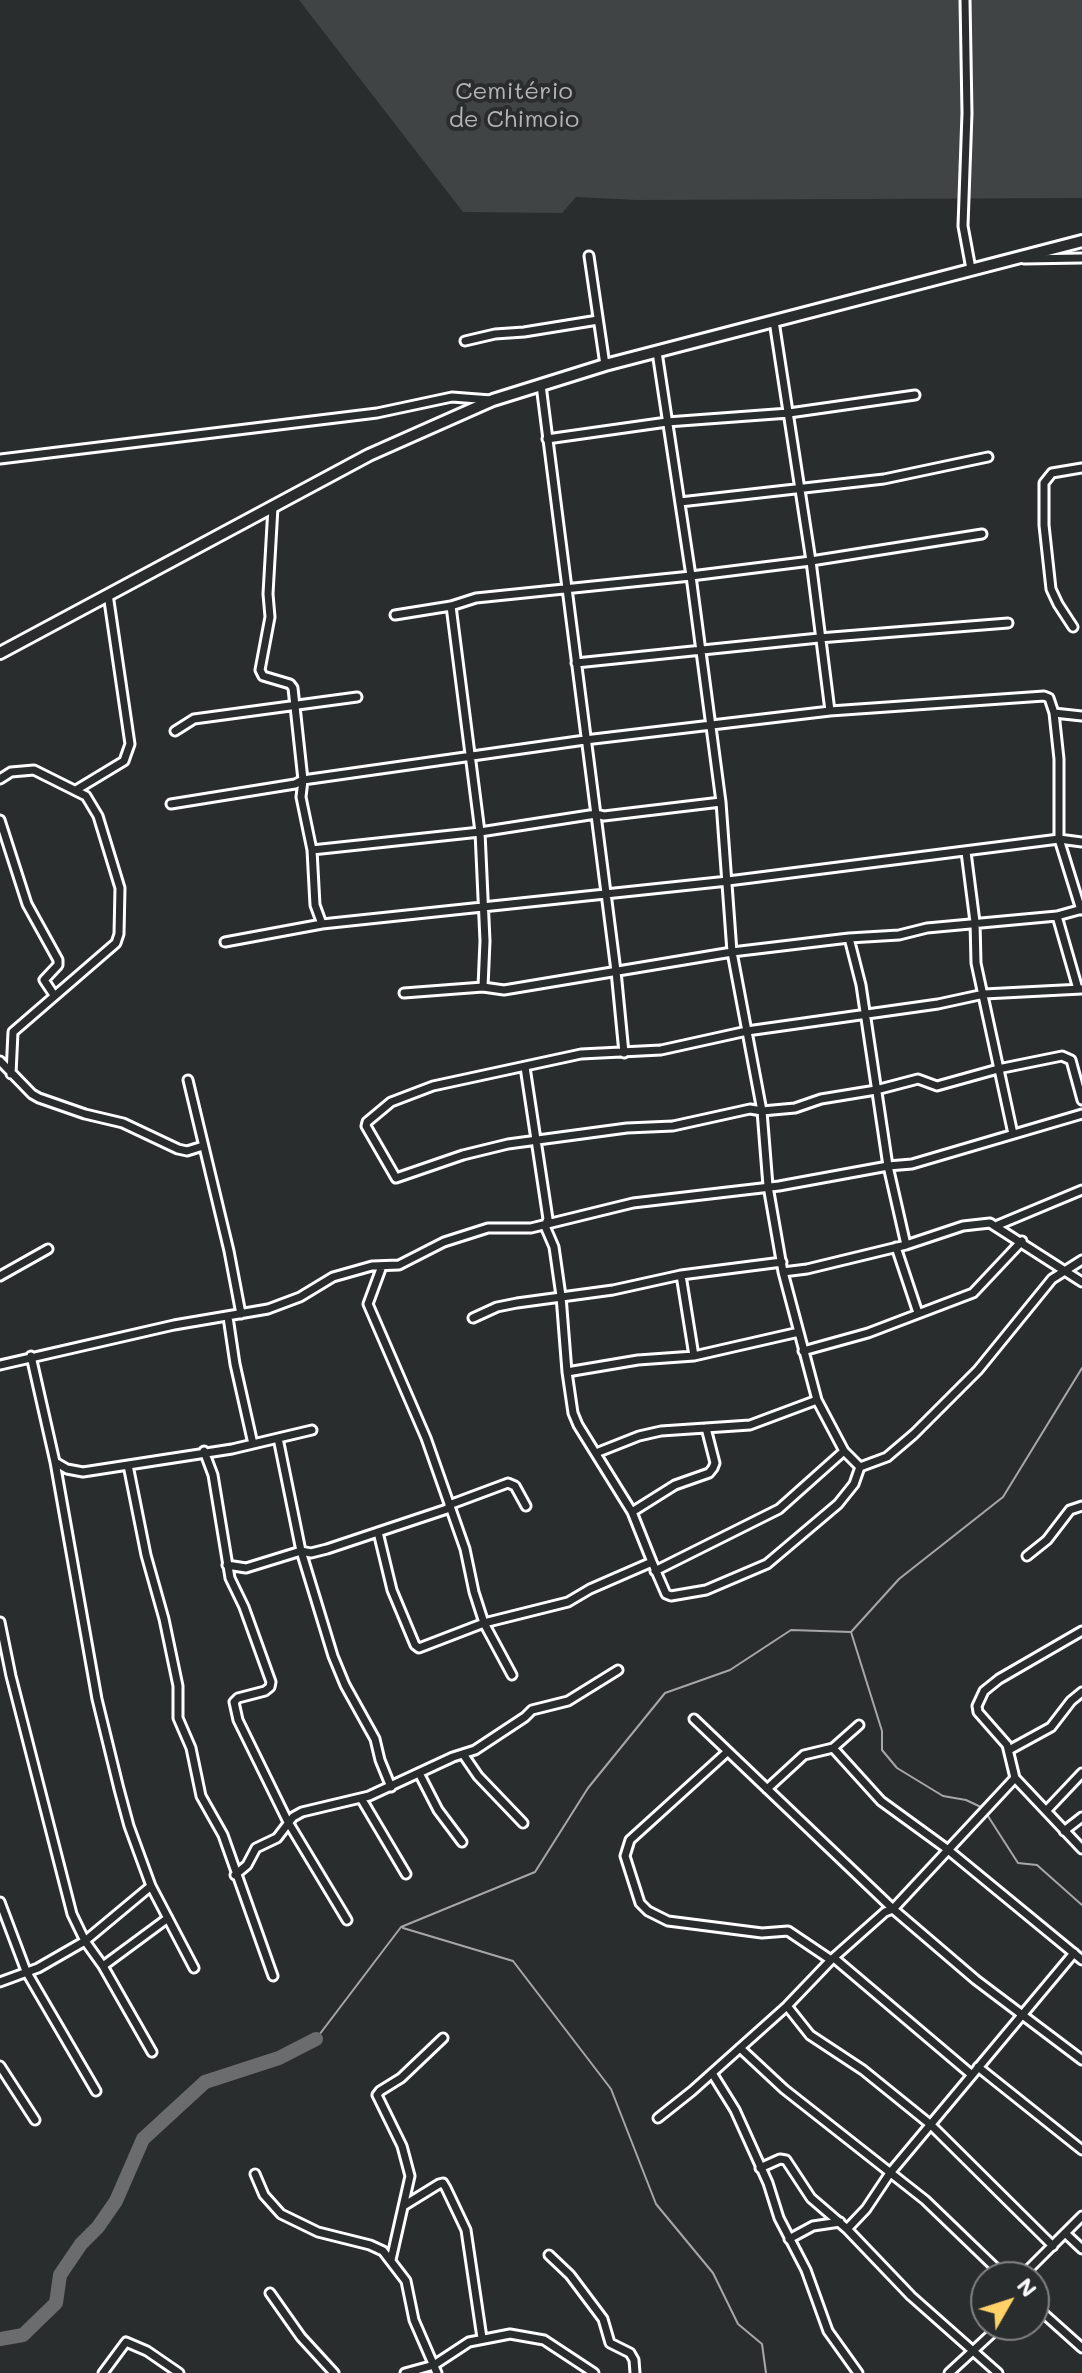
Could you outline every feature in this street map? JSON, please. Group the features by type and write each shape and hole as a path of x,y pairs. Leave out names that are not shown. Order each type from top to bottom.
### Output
{"street":[{"path":"965,0 967,113 963,226 971,269"},
{"path":"0,653 369,455 493,400 605,365 1082,241"},
{"path":"589,256 605,365"},
{"path":"1018,259 1082,258"},
{"path":"465,341 598,320"},
{"path":"774,321 811,561 830,711"},
{"path":"657,352 721,802 732,952 762,1111 768,1186 783,1272 817,1400 844,1451 860,1467"},
{"path":"541,385 624,1053"},
{"path":"547,439 667,422 789,413 915,395"},
{"path":"0,459 377,413 452,397 493,400"},
{"path":"680,502 884,479 988,457"},
{"path":"1073,627 1051,589 1044,525 1044,483 1052,473 1082,468"},
{"path":"273,507 268,594 270,617 260,670 263,676 292,686 303,780 301,797 312,850 315,905 322,924"},
{"path":"395,615 451,606 476,598 811,561 982,534"},
{"path":"76,790 124,761 130,744 108,593"},
{"path":"451,606 480,832 485,941 483,987"},
{"path":"576,663 819,638 1008,623"},
{"path":"175,731 194,719 357,697"},
{"path":"171,804 295,784 303,780 585,740 830,711 1049,698 1054,713 1059,759 1059,839 1081,909 1057,916 975,922 899,935 732,952 504,990 483,987 404,993"},
{"path":"1054,713 1082,716"},
{"path":"0,779 11,772 34,770 76,790 93,805 118,877 119,934 110,949 13,1032 11,1074"},
{"path":"312,850 480,832 596,814 604,816 721,802"},
{"path":"0,820 22,893 58,960 58,965 44,980 54,995"},
{"path":"225,942 322,924 728,881 1059,839 1082,842"},
{"path":"966,852 975,922 976,963 1013,1134"},
{"path":"1057,916 1080,989 984,994 938,1004 747,1031 661,1050 581,1054 433,1086 396,1099 366,1126 396,1178 475,1151 639,1127 664,1127 750,1109 795,1108 821,1099 918,1079 937,1086 1062,1056 1078,1068 1082,1100"},
{"path":"849,938 865,1013 888,1166 906,1245"},
{"path":"0,1061 39,1098 123,1123 178,1149 187,1151 203,1146"},
{"path":"525,1067 548,1219 545,1226 554,1247 567,1372 578,1425 632,1512 666,1594 676,1596 706,1590 757,1570 838,1504 854,1484 860,1467"},
{"path":"188,1080 241,1314"},
{"path":"0,1365 174,1325 268,1309 300,1297 345,1272 372,1266 399,1265 444,1242 488,1228 545,1226 633,1203 814,1181 912,1164 1082,1114"},
{"path":"998,1225 1082,1190"},
{"path":"783,1272 906,1245 979,1223 998,1225 1082,1282"},
{"path":"803,1351 868,1333 973,1293 1022,1241"},
{"path":"896,1247 918,1313"},
{"path":"0,1276 48,1249"},
{"path":"860,1467 887,1457 914,1434 978,1370 1052,1279 1082,1260"},
{"path":"473,1318 505,1305 613,1290 681,1275 782,1262"},
{"path":"382,1266 368,1304 426,1438 465,1549 484,1623 512,1675"},
{"path":"681,1275 694,1356"},
{"path":"228,1317 253,1444"},
{"path":"567,1372 638,1360 694,1356 799,1332"},
{"path":"31,1356 55,1462 97,1699 129,1826 151,1886 194,1968"},
{"path":"596,1453 661,1431 750,1425 817,1400"},
{"path":"632,1512 675,1485 709,1473 715,1463 706,1428"},
{"path":"55,1462 67,1469 83,1472 222,1450 312,1430"},
{"path":"278,1438 301,1551 340,1674 375,1739 391,1787"},
{"path":"204,1451 213,1475 227,1565 271,1682 265,1691 238,1698 234,1707 288,1822 347,1920"},
{"path":"655,1571 779,1509 844,1451"},
{"path":"128,1465 178,1686 178,1718 191,1748 201,1796 223,1835 273,1976"},
{"path":"227,1565 246,1568 301,1551 319,1551 508,1483 515,1486 526,1506"},
{"path":"1027,1556 1047,1540 1070,1510 1082,1506"},
{"path":"378,1532 389,1578 415,1645 419,1648 484,1623 568,1602 652,1562"},
{"path":"0,1622 67,1901 85,1941 103,1966 152,2052"},
{"path":"1082,1631 999,1679 984,1691 977,1706 978,1712 1009,1750 1015,1778 1082,1849"},
{"path":"235,1875 247,1865 256,1848 277,1838 288,1822 302,1812 361,1798 475,1750 532,1710 568,1701 618,1670"},
{"path":"1009,1750 1051,1727 1082,1692"},
{"path":"694,1719 726,1753 893,1909 976,1980 1082,2060"},
{"path":"767,1789 804,1755 833,1748 859,1725"},
{"path":"833,1748 881,1801 947,1849 1082,1960"},
{"path":"726,1753 630,1840 625,1856 640,1903 648,1911 668,1921 762,1933 788,1931 833,1959 972,2075"},
{"path":"463,1754 478,1776 523,1823"},
{"path":"419,1773 438,1810 462,1842"},
{"path":"1046,1811 1082,1773"},
{"path":"658,2118 787,2006 885,1912 893,1909 1015,1778"},
{"path":"361,1798 406,1874"},
{"path":"1064,1831 1082,1817"},
{"path":"0,1982 38,1968 85,1941 151,1886"},
{"path":"0,1902 26,1971 96,2091"},
{"path":"103,1966 168,1918"},
{"path":"847,2229 1074,1953"},
{"path":"787,2006 810,2035 863,2070 931,2125 1053,2246"},
{"path":"391,2260 410,2176 402,2146 377,2095 401,2078 443,2038"},
{"path":"740,2048 784,2089 925,2200 988,2261"},
{"path":"0,2066 35,2120"},
{"path":"978,2067 1082,2150"},
{"path":"712,2073 735,2110 789,2239 806,2270 828,2331 858,2373"},
{"path":"760,2168 783,2158 811,2198 840,2222 911,2296 998,2373"},
{"path":"255,2174 264,2195 281,2214 326,2235 383,2251 406,2281 414,2320 435,2369"},
{"path":"404,2205 439,2184 443,2183 446,2188 466,2230 482,2338"},
{"path":"1038,2261 1082,2216"},
{"path":"789,2239 813,2226 840,2222"},
{"path":"1065,2233 1082,2249"},
{"path":"549,2255 570,2275 603,2319 610,2343 630,2353 635,2373"},
{"path":"270,2293 301,2337 334,2373"},
{"path":"1050,2319 1082,2348"},
{"path":"405,2373 435,2369 462,2346 482,2338 510,2334 538,2337 594,2373"},
{"path":"949,2373 984,2341"},
{"path":"103,2373 126,2342 147,2351 179,2373"}],"green space":[{"name":"Cemitério de Chimoio","path":"299,0 1082,0 1082,198 637,200 576,197 562,213 463,212"}],"waterway":[{"path":"316,2039 401,1927 535,1872 588,1788 665,1693 730,1670 791,1630 851,1632 899,1579 1003,1497 1082,1368"},
{"path":"851,1632 882,1731 882,1750 897,1768 943,1796 966,1800 983,1808"},
{"path":"986,1813 1018,1863 1037,1865 1082,1905"},
{"path":"403,1928 513,1961 611,2089 656,2204 713,2273 738,2324 762,2344 766,2373"},
{"path":"0,2339 23,2335 56,2303 60,2275 116,2201 143,2139 205,2082 279,2058 316,2039"}]}
